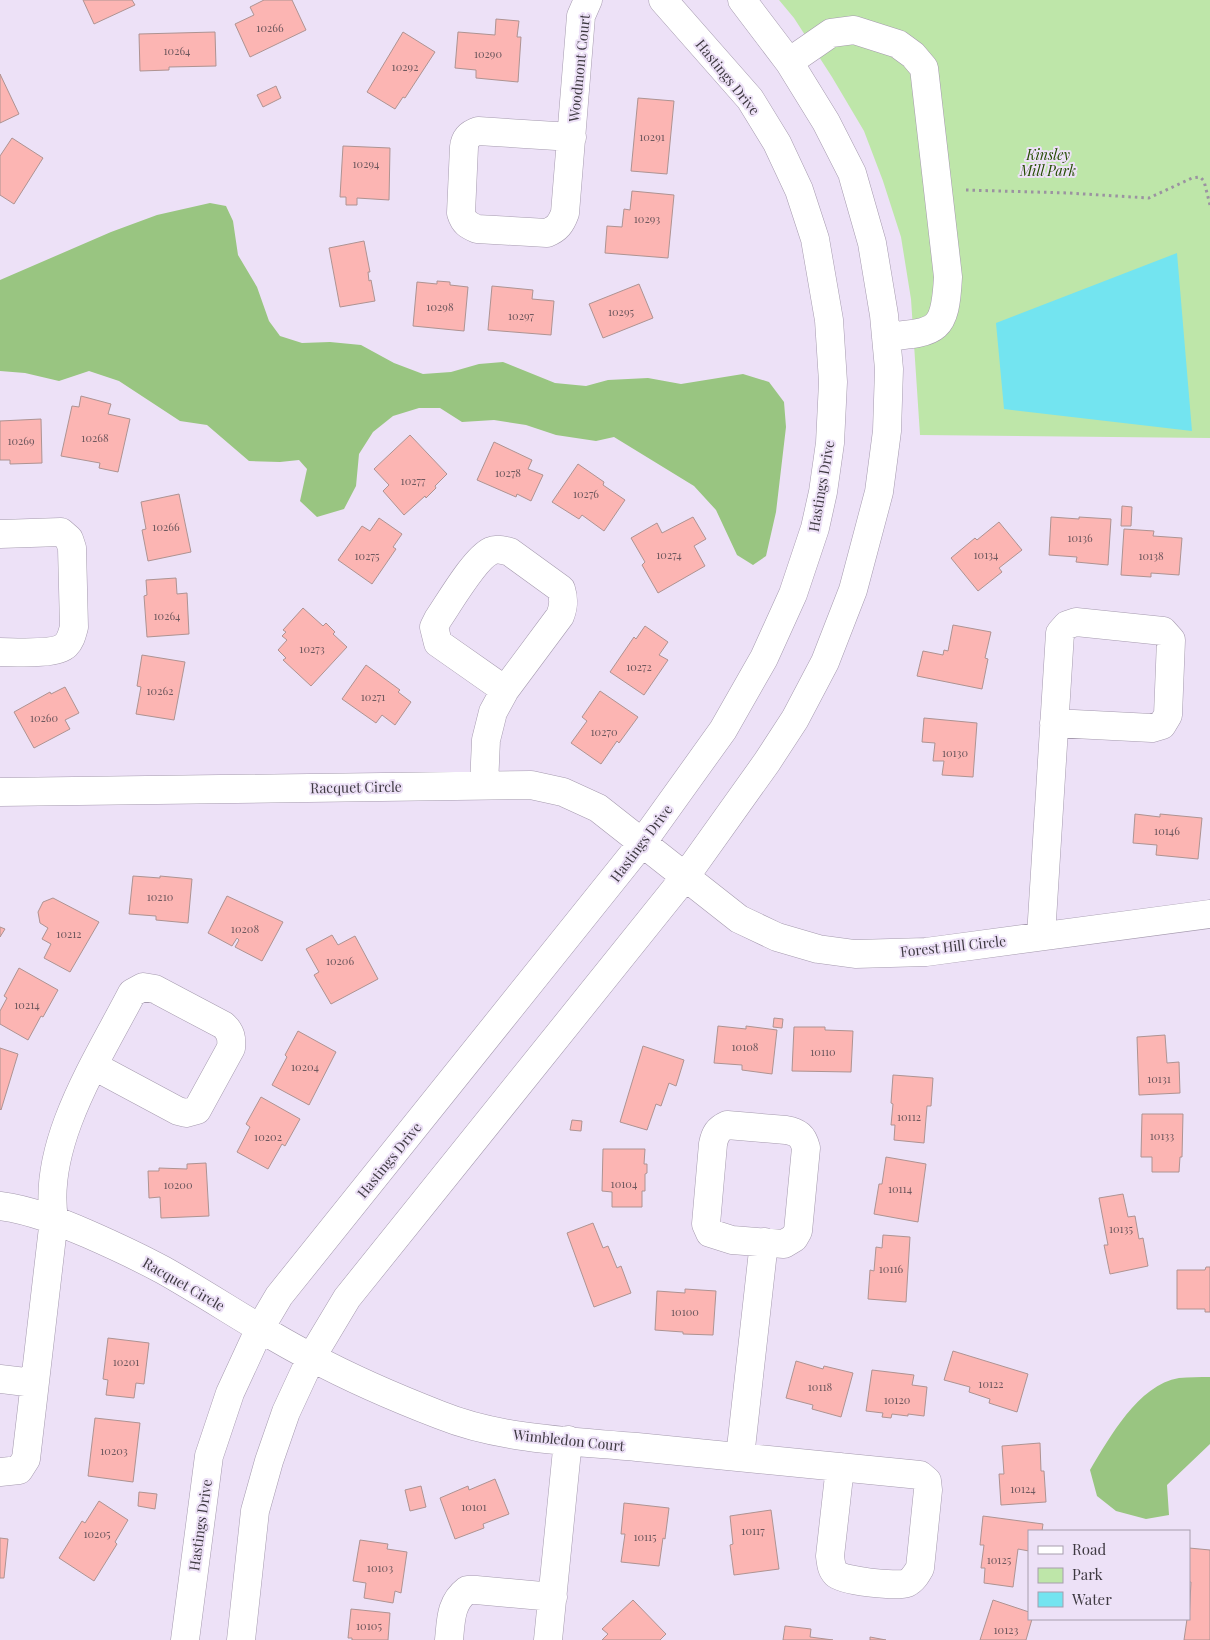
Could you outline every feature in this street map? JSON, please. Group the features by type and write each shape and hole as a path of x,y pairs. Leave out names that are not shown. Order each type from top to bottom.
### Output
{"street":[{"name":"Woodmont Court","path":"572,137 478,131 471,133 465,140 464,147 461,214 463,221 477,229 547,234 555,230 562,222 565,213 572,137 581,16 588,0"},
{"name":"Hastings Drive","path":"185,1640 209,1456 230,1393 260,1328 279,1296 642,844 722,730 764,658 793,594 815,528 823,492 830,443 833,382 829,320 815,239 799,190 778,143 750,99 663,0"},
{"path":"240,1640 255,1511 268,1461 286,1412 311,1358 347,1298 685,877 767,762 795,719 825,662 853,590 879,492 888,431 889,369 884,315 872,243 852,173 826,122 789,62 742,0"},
{"path":"789,62 831,34 854,30 898,44 913,55 924,68 948,277 947,304 941,319 931,330 886,337"},
{"path":"0,534 61,532 69,539 72,548 74,627 71,638 65,647 57,651 0,652"},
{"path":"484,785 486,740 493,712 505,690 560,616 564,605 561,589 510,552 502,549 492,550 481,557 434,627 438,643 505,690"},
{"path":"1041,936 1054,723 1060,633 1067,625 1076,622 1163,631 1171,640 1168,716 1162,725 1152,728 1054,723"},
{"name":"Racquet Circle","path":"0,792 530,785 562,792 598,808 685,877"},
{"name":"Forest Hill Circle","path":"685,877 739,919 777,937 818,949 855,954 926,952 1210,914"},
{"path":"0,1472 19,1470 26,1459 54,1219 51,1204 52,1188 61,1140 71,1112 94,1066 132,993 142,987 155,989 223,1025 229,1030 232,1039 231,1048 197,1110 186,1113 178,1111 94,1066"},
{"path":"727,1125 793,1131 803,1139 806,1148 798,1231 794,1238 784,1244 764,1242 732,1240 720,1237 710,1233 706,1224 715,1134 720,1128 727,1125"},
{"name":"Racquet Circle","path":"0,1206 15,1208 54,1219 110,1244 162,1270 311,1358"},
{"path":"740,1457 764,1242"},
{"name":"Wimbledon Court","path":"311,1358 380,1391 443,1417 481,1428 519,1435 840,1467 920,1476 927,1481 928,1490 920,1568 915,1577 906,1583 850,1580 841,1578 835,1573 831,1565 830,1556 840,1467"},
{"path":"0,1378 34,1383"},
{"path":"548,1640 568,1440"},
{"path":"449,1640 456,1600 466,1590 553,1597"}],"path":[{"path":"938,190 1068,193 1149,198 1192,178 1200,177 1204,181 1210,205"}],"green space":[{"name":"Kinsley Mill Park","path":"779,0 1210,0 1210,438 920,435 911,299 901,237 883,181 864,131 794,18"},
{"path":"210,203 226,206 233,221 238,255 257,287 269,321 280,336 302,343 330,342 361,345 394,363 423,374 451,372 479,364 503,362 555,383 586,386 608,380 648,378 681,384 743,374 769,382 784,402 786,427 776,512 766,556 753,565 737,555 716,510 694,486 614,437 596,441 556,435 526,425 494,420 462,422 440,408 419,408 393,416 373,432 359,454 356,486 344,509 317,517 300,501 307,469 299,460 280,462 249,461 207,425 180,421 119,381 89,371 59,381 25,373 0,371 0,280 111,232 157,215"},
{"path":"1210,1377 1210,1444 1167,1485 1169,1515 1146,1519 1116,1511 1097,1496 1090,1470 1116,1428 1138,1401 1164,1383 1179,1378"}],"water":[{"path":"1177,253 1192,431 1004,409 996,323"}],"building":[{"path":"83,0 132,0 135,5 94,24"},
{"path":"264,0 292,0 306,30 250,57 235,24 254,15 250,7"},
{"path":"496,19 519,21 517,37 521,37 518,82 476,78 476,70 455,68 458,32 495,35"},
{"path":"215,32 216,66 169,67 169,70 140,71 139,34"},
{"path":"403,32 435,52 405,98 403,97 395,109 367,92"},
{"path":"0,74 19,114 0,123"},
{"path":"276,86 281,98 263,107 257,95"},
{"path":"638,98 674,101 667,174 631,171"},
{"path":"12,138 43,158 14,204 0,195 0,156"},
{"path":"343,146 390,148 389,200 357,198 357,205 346,205 346,197 340,197"},
{"path":"632,191 674,195 668,258 605,253 607,226 622,227 624,209 630,210"},
{"path":"364,241 370,272 368,272 369,281 371,280 375,301 340,307 329,248"},
{"path":"437,281 468,287 464,331 413,326 417,282 437,284"},
{"path":"639,284 653,318 603,338 589,304"},
{"path":"492,286 533,290 532,299 554,301 551,335 488,330"},
{"path":"81,396 111,404 108,414 130,419 118,472 99,468 100,463 61,456 72,406 79,407"},
{"path":"41,419 42,463 10,464 10,460 0,460 0,421"},
{"path":"410,435 447,474 426,498 425,496 404,515 383,491 389,485 374,469"},
{"path":"494,442 532,460 528,469 543,475 531,501 517,494 516,497 477,480"},
{"path":"578,464 604,482 603,485 625,500 604,531 582,515 579,519 552,502"},
{"path":"179,494 191,552 148,561 142,530 146,529 141,502"},
{"path":"1122,506 1132,507 1131,526 1121,526"},
{"path":"693,517 706,539 694,546 705,566 658,593 642,565 645,562 631,538 657,523 662,533"},
{"path":"1051,517 1111,519 1108,565 1076,562 1077,557 1049,555"},
{"path":"379,518 402,534 393,547 396,549 372,584 338,560 362,526 370,531"},
{"path":"999,522 1022,550 999,568 1002,572 978,591 951,558 975,538 977,540"},
{"path":"1124,529 1154,531 1153,536 1182,538 1179,575 1151,573 1151,577 1121,575"},
{"path":"176,578 177,594 187,593 189,634 147,637 144,596 147,595 146,580"},
{"path":"303,608 323,626 326,623 335,632 333,634 347,647 311,686 283,660 286,658 278,650 287,640 282,636 286,632 283,630"},
{"path":"953,625 991,632 985,658 988,659 982,689 917,676 923,651 943,655 944,650 948,651"},
{"path":"645,626 668,642 659,655 668,660 644,695 610,672 634,637 636,639"},
{"path":"142,655 185,662 174,720 136,714 141,687 137,686"},
{"path":"366,665 400,690 398,692 411,702 395,725 382,715 376,723 342,699"},
{"path":"65,687 79,713 65,720 70,729 34,748 14,712 50,692 51,694"},
{"path":"600,691 638,717 619,743 617,741 601,764 571,743 587,721 582,717"},
{"path":"924,718 977,723 973,777 942,775 944,761 933,761 935,743 922,742"},
{"path":"1135,814 1160,817 1160,814 1202,818 1198,859 1156,855 1157,845 1133,843"},
{"path":"133,876 192,879 188,923 156,920 156,916 129,914"},
{"path":"227,896 283,922 262,961 235,947 239,940 237,938 232,946 208,933"},
{"path":"53,898 99,922 70,972 44,958 51,944 42,939 48,928 40,923 38,912 43,902"},
{"path":"0,927 5,929 0,937"},
{"path":"332,935 338,945 355,936 378,979 331,1004 314,975 319,972 306,949"},
{"path":"19,968 58,990 28,1040 0,1024 0,1011 7,998 4,996"},
{"path":"774,1018 783,1019 782,1028 773,1027"},
{"path":"718,1026 746,1029 746,1026 777,1030 772,1074 742,1070 742,1065 714,1063"},
{"path":"794,1027 825,1027 825,1030 853,1031 851,1072 792,1071"},
{"path":"298,1031 336,1052 309,1105 272,1085"},
{"path":"1165,1035 1167,1063 1179,1062 1180,1093 1139,1095 1137,1037"},
{"path":"643,1046 684,1060 676,1086 669,1083 661,1106 656,1104 647,1130 620,1122"},
{"path":"0,1048 18,1054 1,1110 0,1109"},
{"path":"893,1075 933,1078 931,1106 927,1106 924,1143 894,1140 895,1125 891,1125"},
{"path":"261,1097 300,1119 285,1146 282,1144 268,1169 237,1152 250,1127 246,1124"},
{"path":"1142,1114 1183,1114 1182,1157 1180,1157 1179,1172 1152,1172 1152,1157 1141,1157"},
{"path":"572,1120 582,1121 581,1131 570,1130"},
{"path":"603,1149 645,1149 644,1164 647,1164 647,1173 645,1174 645,1191 642,1191 642,1207 612,1207 612,1192 602,1191"},
{"path":"886,1157 926,1164 918,1222 874,1214 879,1184 882,1184"},
{"path":"206,1163 209,1216 161,1218 160,1197 149,1198 148,1171 159,1171 159,1168 187,1169 187,1164"},
{"path":"1123,1194 1128,1217 1135,1216 1139,1239 1143,1238 1148,1266 1110,1274 1104,1245 1108,1245 1099,1198"},
{"path":"593,1223 603,1248 608,1246 617,1268 621,1266 631,1293 594,1307 567,1233"},
{"path":"883,1235 910,1237 906,1302 868,1299 870,1270 874,1271 876,1247 882,1248"},
{"path":"1206,1267 1210,1267 1210,1312 1205,1312 1205,1309 1177,1309 1177,1270 1205,1270"},
{"path":"685,1289 716,1291 713,1335 683,1334 683,1332 655,1330 657,1291 685,1293"},
{"path":"108,1338 149,1343 144,1384 136,1383 134,1398 106,1395 108,1380 103,1379"},
{"path":"953,1351 1028,1374 1017,1412 989,1403 990,1399 969,1392 970,1387 944,1380"},
{"path":"796,1361 823,1369 824,1366 853,1373 841,1417 812,1409 813,1405 786,1398"},
{"path":"872,1370 914,1375 912,1385 927,1387 924,1416 892,1414 891,1418 882,1417 883,1413 866,1411"},
{"path":"95,1418 140,1423 133,1482 88,1476"},
{"path":"1040,1443 1041,1471 1044,1471 1046,1502 1001,1505 999,1474 1004,1474 1002,1446"},
{"path":"495,1479 509,1514 483,1524 484,1528 455,1539 440,1498 468,1486 469,1490"},
{"path":"421,1486 426,1507 410,1511 405,1490"},
{"path":"139,1492 157,1494 155,1509 138,1506"},
{"path":"99,1501 128,1520 115,1542 117,1544 94,1581 59,1558 82,1521 85,1523"},
{"path":"624,1503 669,1508 659,1566 621,1562 625,1534 621,1534"},
{"path":"771,1510 779,1569 734,1575 730,1545 733,1544 730,1516"},
{"path":"983,1516 1043,1524 1042,1530 1028,1530 1028,1551 1018,1549 1013,1587 984,1583 985,1568 981,1568 984,1545 980,1545"},
{"path":"0,1538 8,1539 4,1578 0,1578"},
{"path":"360,1540 388,1544 387,1549 407,1552 401,1593 395,1591 393,1603 364,1598 366,1583 353,1581"},
{"path":"1190,1548 1210,1550 1210,1640 1184,1640 1187,1620 1190,1620"},
{"path":"633,1600 666,1634 660,1640 602,1640 608,1634 602,1629"},
{"path":"993,1600 1028,1612 1028,1620 1032,1620 1026,1640 980,1640"},
{"path":"351,1609 390,1613 388,1640 352,1640 352,1638 348,1638"},
{"path":"785,1626 811,1629 810,1637 833,1640 783,1640"},
{"path":"870,1637 886,1640 870,1640"}]}
